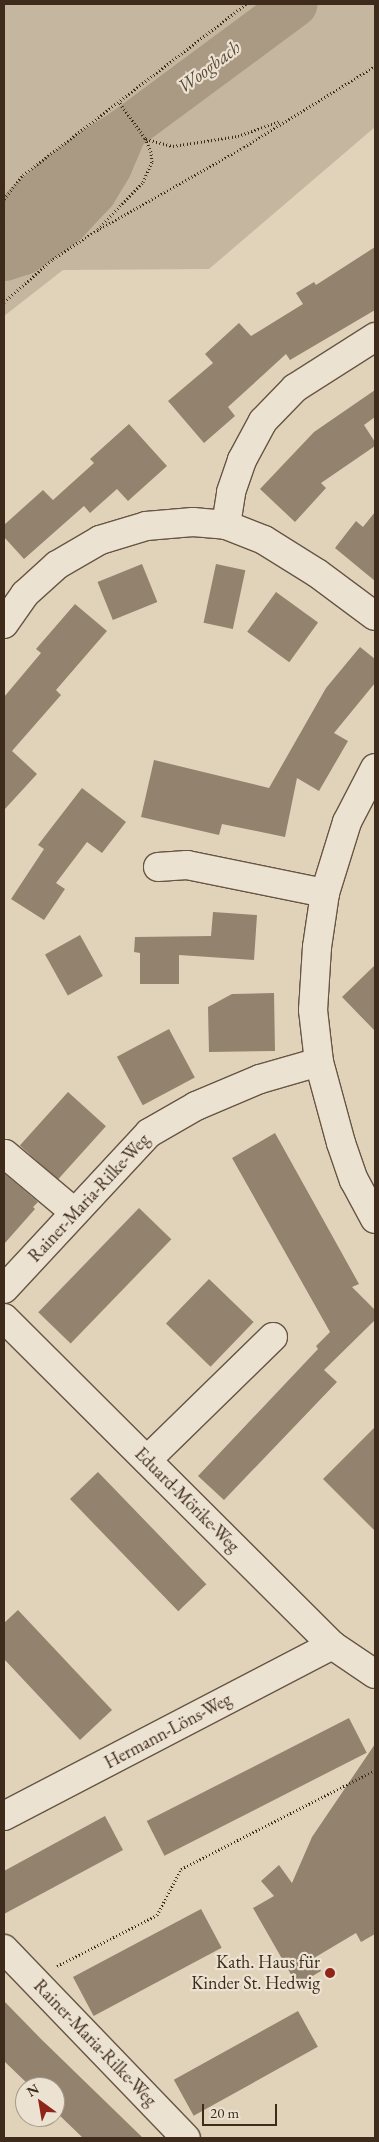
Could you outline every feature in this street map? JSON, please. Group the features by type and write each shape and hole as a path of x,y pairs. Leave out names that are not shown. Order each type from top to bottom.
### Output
{"street":[{"path":"226,525 231,492 242,460 262,421 294,388 375,337"},
{"path":"4,624 25,594 56,565 100,540 146,526 192,522 226,525 264,540 318,574 375,616"},
{"path":"375,768 347,822 325,893 317,947 313,1010 319,1062 341,1144 354,1180 375,1219"},
{"path":"158,867 187,865 325,893"},
{"name":"Rainer-Maria-Rilke-Weg","path":"4,1289 149,1133 196,1106 260,1079 319,1062"},
{"path":"4,1156 5,1154 74,1212"},
{"name":"Eduard-Mörike-Weg","path":"4,1318 332,1645 375,1674"},
{"path":"147,1460 273,1337"},
{"name":"Hermann-Löns-Weg","path":"4,1816 332,1645"},
{"name":"Rainer-Maria-Rilke-Weg","path":"4,1949 186,2138"}],"path":[{"path":"4,199 23,174 246,4"},
{"path":"4,302 53,259 94,232 244,147 375,66"},
{"path":"94,232 143,182 152,162 146,138 119,102"},
{"path":"146,138 173,146 238,136 285,120"},
{"path":"32,1978 157,1915 181,1870 375,1770"}],"shaded area":[{"path":"4,4 375,4 375,127 209,269 63,270 4,316"}],"building":[{"path":"375,247 375,310 290,360 286,354 228,407 235,416 204,443 168,401 213,363 205,354 239,323 251,336 303,304 296,293 314,282 316,285"},
{"path":"375,390 375,417 364,425 375,442 375,446 321,483 326,488 295,522 260,489 314,432"},
{"path":"129,424 167,466 128,501 117,489 90,513 84,506 24,559 4,537 4,525 43,490 53,500 94,463 90,459"},
{"path":"375,512 375,581 335,548 356,521 363,527"},
{"path":"142,564 157,602 113,620 97,582"},
{"path":"216,564 245,570 233,629 204,623"},
{"path":"276,592 318,623 289,662 247,632"},
{"path":"75,604 107,631 56,690 61,695 12,751 37,774 4,810 4,697 41,653 36,649"},
{"path":"360,647 375,659 375,683 334,733 348,741 319,791 297,778 285,837 222,824 219,835 141,817 154,760 269,788 326,688"},
{"path":"82,788 126,822 102,853 87,842 56,883 65,889 44,920 11,899 44,849 38,845"},
{"path":"213,912 257,915 254,960 179,955 179,984 140,984 140,953 134,952 135,937 211,936"},
{"path":"80,935 103,976 68,995 45,954"},
{"path":"375,965 375,1031 342,997"},
{"path":"274,993 275,1051 209,1052 208,1007 232,994"},
{"path":"169,1029 195,1078 143,1105 117,1057"},
{"path":"68,1092 106,1126 58,1180 20,1146"},
{"path":"275,1133 359,1284 352,1287 375,1310 375,1320 324,1370 337,1382 224,1500 198,1476 318,1349 316,1346 330,1332 232,1158"},
{"path":"4,1173 38,1202 33,1207 35,1209 4,1244"},
{"path":"139,1208 171,1239 71,1344 38,1312"},
{"path":"209,1279 254,1322 211,1367 166,1324"},
{"path":"375,1427 375,1531 323,1479"},
{"path":"98,1472 206,1584 178,1611 70,1499"},
{"path":"18,1610 112,1710 80,1740 4,1659 4,1623"},
{"path":"349,1718 367,1753 164,1856 147,1821"},
{"name":"Kath. Haus für Kinder St. Hedwig","path":"375,1744 375,1934 361,1942 356,1933 314,1958 321,1971 297,1985 253,1908 274,1896 261,1881 279,1865 292,1883 312,1837"},
{"path":"105,1816 123,1850 4,1914 4,1871"},
{"path":"201,1909 222,1948 94,2016 73,1977"},
{"path":"4,2001 143,2138 83,2138 65,2121 65,2077 21,2077 4,2061"},
{"path":"298,2011 318,2047 194,2116 174,2080"}],"waterway":[{"name":"Woogbach","path":"4,230 25,205 55,178 94,149 124,130 294,4"},
{"name":"Woogbach","path":"4,258 23,252 65,222 94,191 109,166 124,130"}],"place":[{"name":"Kath. Haus für Kinder St. Hedwig","path":"330,1973"}]}
